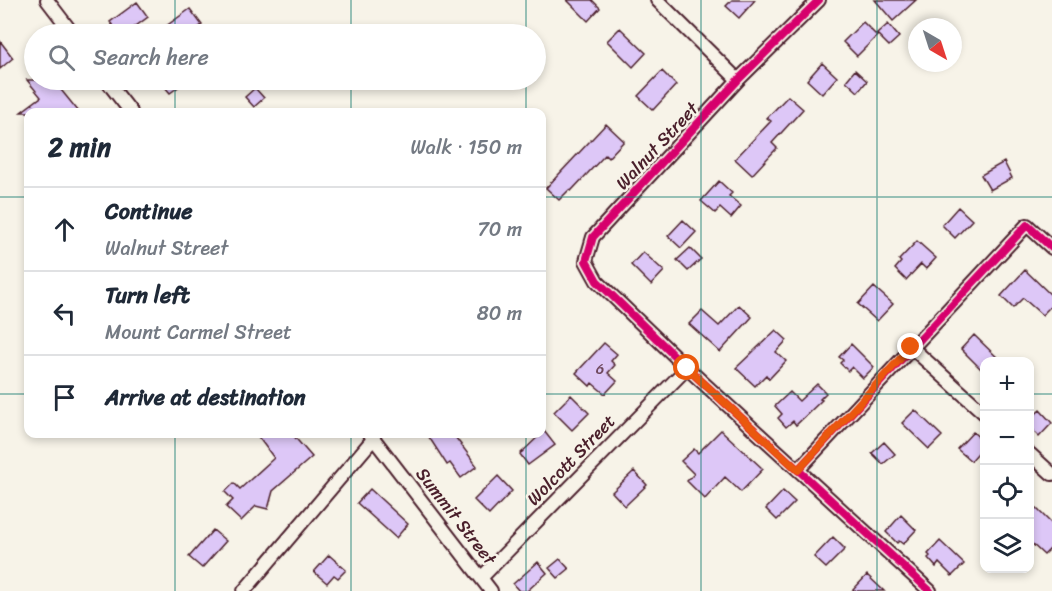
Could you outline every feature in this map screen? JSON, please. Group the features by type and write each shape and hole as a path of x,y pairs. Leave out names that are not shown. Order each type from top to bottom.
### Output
{"street":[{"path":"47,0 65,24"},
{"path":"657,0 738,80"},
{"name":"Walnut Street","path":"819,0 738,80 593,237 586,261 597,281 687,368 930,591"},
{"path":"114,90 128,108"},
{"path":"798,470 1027,225 1052,248"},
{"path":"911,347 982,411"},
{"name":"Wolcott Street","path":"481,578 687,368"},
{"path":"244,591 370,438"},
{"name":"Summit Street","path":"374,438 491,591"},
{"path":"1034,458 1052,474"}],"building":[{"path":"567,0 592,0 600,8 588,21"},
{"path":"732,0 755,0 739,18 726,6"},
{"path":"875,0 916,0 893,21"},
{"path":"137,2 148,17 139,24 112,24 110,22"},
{"path":"190,9 201,24 169,24"},
{"path":"863,22 877,36 857,56 843,42"},
{"path":"888,24 899,37 889,46 877,34"},
{"path":"620,28 646,53 633,67 607,41"},
{"path":"0,41 13,58 0,69"},
{"path":"822,63 837,77 822,94 807,80"},
{"path":"855,70 867,81 858,92 846,81"},
{"path":"662,71 676,85 653,110 638,96"},
{"path":"35,90 61,90 76,108 26,108 41,97"},
{"path":"253,90 257,90 264,98 254,107 245,97"},
{"path":"788,96 803,109 772,143 777,148 752,175 735,159 771,121 767,118"},
{"path":"606,124 624,141 608,158 605,155 571,191 569,190 559,200 546,188"},
{"path":"1004,162 1012,178 990,190 981,175"},
{"path":"719,181 732,193 729,196 741,206 731,218 720,208 715,213 701,201"},
{"path":"958,207 972,220 955,238 942,225"},
{"path":"683,220 696,232 681,248 668,236"},
{"path":"917,241 936,258 926,269 921,264 906,280 895,269 901,262 899,260"},
{"path":"690,248 701,259 688,271 677,260"},
{"path":"643,252 664,271 651,285 631,265"},
{"path":"1025,270 1052,296 1052,305 1042,315 1023,298 1013,308 1001,296"},
{"path":"874,287 893,304 877,321 858,304"},
{"path":"739,305 752,317 720,352 689,324 702,311 719,326"},
{"path":"776,330 787,340 776,352 786,361 769,379 766,375 755,386 736,368"},
{"path":"974,335 997,357 980,357 980,368 961,349"},
{"path":"604,343 617,354 611,361 615,365 608,373 617,381 605,394 592,383 590,386 576,373"},
{"path":"851,344 874,367 863,378 852,367 848,371 840,363 843,360 839,357"},
{"path":"817,384 826,393 820,399 822,400 796,425 793,421 786,427 778,418 782,414 775,406 790,392 799,401"},
{"path":"571,395 589,413 572,430 554,412"},
{"path":"915,410 942,436 929,449 902,423"},
{"path":"1040,410 1052,423 1039,437 1034,432 1034,415"},
{"path":"721,430 763,469 741,492 725,477 705,499 687,481 694,474 681,461 694,449 698,453"},
{"path":"973,432 980,438 980,451 971,461 957,449"},
{"path":"546,434 555,445 528,465 520,454 537,438 546,438"},
{"path":"259,438 295,438 312,457 273,491 268,509 256,506 241,521 226,507 233,500 225,492 234,483 240,489 274,458"},
{"path":"430,438 456,438 477,466 461,478 450,463 447,465"},
{"path":"884,442 895,454 883,464 872,453"},
{"path":"634,471 647,485 625,506 612,492"},
{"path":"498,476 512,491 489,515 474,500"},
{"path":"370,489 408,524 396,538 357,503"},
{"path":"783,491 795,502 777,520 766,509"},
{"path":"1034,506 1052,524 1052,547 1044,555 1034,546"},
{"path":"901,515 916,530 903,544 899,541 897,543 886,532"},
{"path":"213,530 226,541 202,568 189,557"},
{"path":"833,537 845,549 826,568 814,557"},
{"path":"940,541 964,564 952,576 939,563 936,567 928,558 930,556 928,554"},
{"path":"329,555 346,570 338,578 334,575 327,583 314,572"},
{"path":"560,559 569,569 558,578 549,568"},
{"path":"538,562 547,573 527,591 519,591 513,584"},
{"path":"867,575 884,591 852,591"}],"cycle path":[{"path":"819,0 738,80 593,237 586,261 597,281 687,368 930,591"},
{"path":"798,470 1027,225 1052,248"}],"route":[{"path":"687,368 798,470 911,347"}]}
